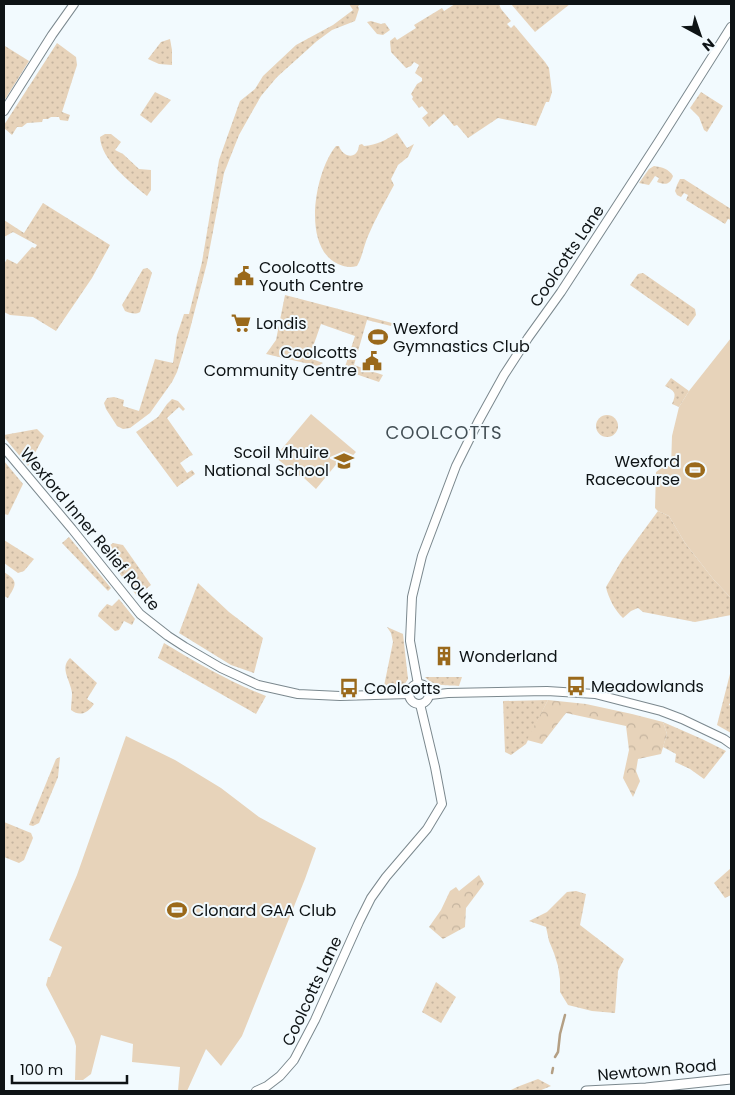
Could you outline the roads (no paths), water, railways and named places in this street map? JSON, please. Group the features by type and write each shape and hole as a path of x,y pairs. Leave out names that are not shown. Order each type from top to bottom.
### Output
{"main road":[{"name":"Newtown Road","path":"586,1091 646,1088 731,1079"}],"street":[{"path":"4,110 74,4"},
{"name":"Coolcotts Lane","path":"418,684 410,641 412,597 422,556 456,466 508,369 561,292 679,111 731,27"},
{"name":"Wexford Inner Relief Route","path":"4,448 140,614 185,647 221,668 258,685 298,694 340,696 409,694"},
{"path":"415,684 427,686 430,692 426,701 420,704 414,702 409,694 415,684"},
{"path":"430,695 538,691 595,694 661,711 691,723 731,744"},
{"name":"Coolcotts Lane","path":"256,1091 267,1086 280,1076 294,1060 315,1020 371,898 386,876 426,829 442,804 420,704"}],"waterway":[{"path":"555,1057 558,1052 565,1015"},
{"path":"552,1073 553,1068"}],"place":[{"name":"Coolcotts Youth Centre","path":"244,276"},
{"name":"Londis","path":"241,323"},
{"name":"Wexford Gymnastics Club","path":"378,337"},
{"name":"Coolcotts Community Centre","path":"372,361"},
{"name":"Scoil Mhuire National School","path":"344,461"},
{"name":"Wexford Racecourse","path":"695,470"},
{"name":"Wonderland","path":"444,656"},
{"name":"Meadowlands","path":"576,686"},
{"name":"Coolcotts","path":"349,688"},
{"name":"Clonard GAA Club","path":"177,910"}],"district":[{"name":"COOLCOTTS","path":"444,432"}]}
